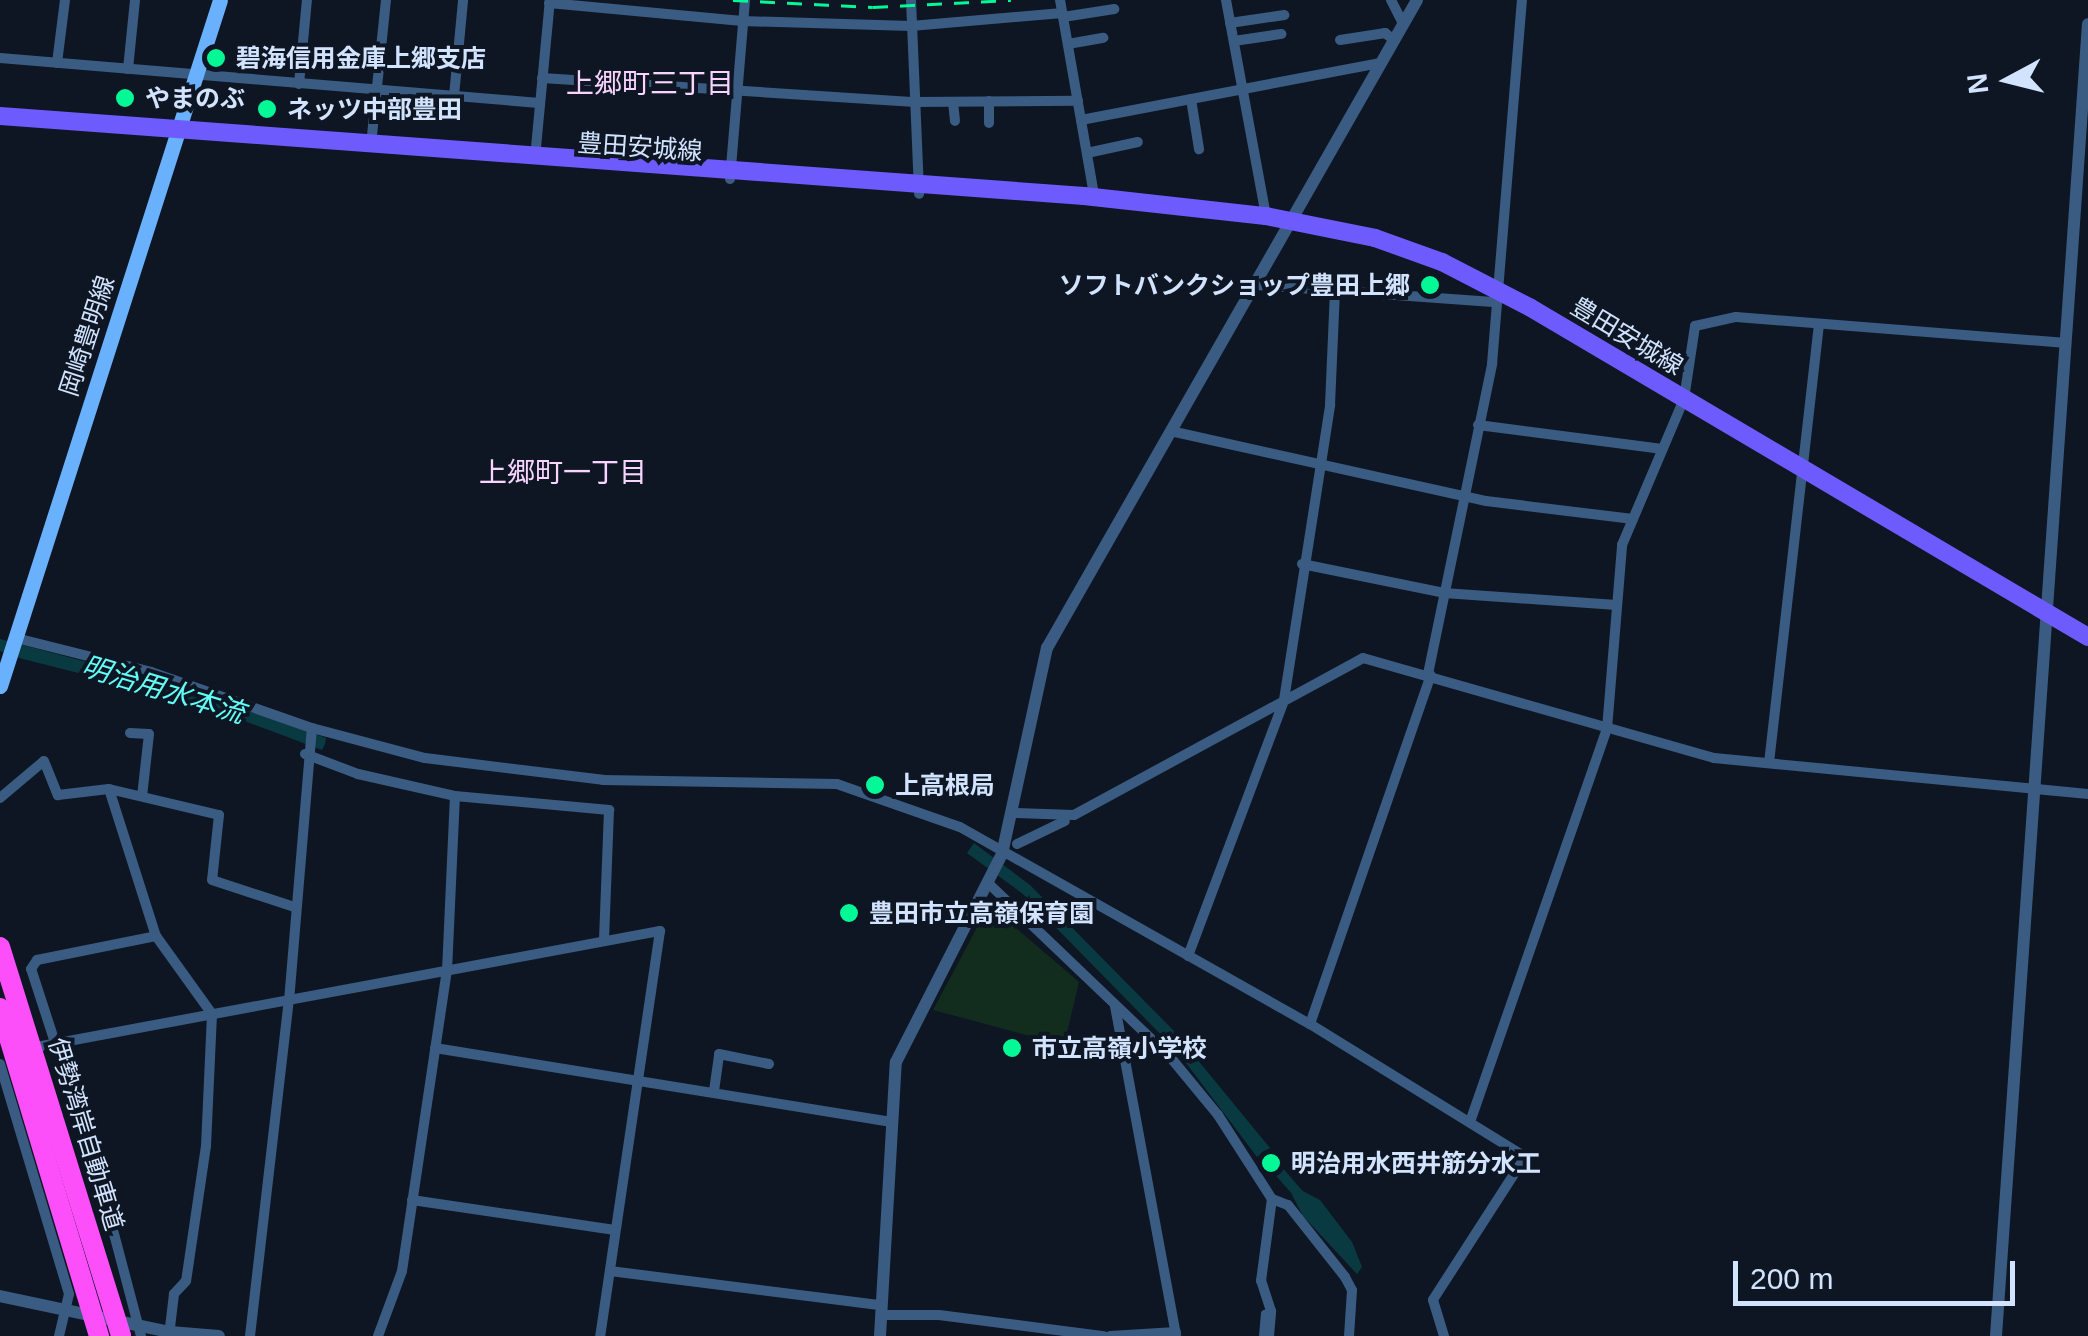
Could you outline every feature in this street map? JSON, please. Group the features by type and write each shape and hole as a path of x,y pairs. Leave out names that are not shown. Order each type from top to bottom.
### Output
{"highway":[{"name":"伊勢湾岸自動車道","path":"0,947 133,1332"},
{"name":"伊勢湾岸自動車道","path":"0,1008 99,1336"}],"main road":[{"name":"岡崎豊明線","path":"0,686 220,0"},
{"name":"豊田安城線","path":"0,116 919,188 1085,208 1096,202 1293,220 1420,252 1684,399 2088,637"}],"street":[{"path":"58,62 65,0"},
{"path":"128,69 135,0"},
{"path":"299,84 308,0"},
{"path":"371,146 386,0"},
{"path":"454,96 463,0"},
{"path":"731,173 745,0"},
{"path":"910,0 919,188"},
{"path":"1060,0 1096,202"},
{"path":"1226,0 1266,216"},
{"path":"1391,0 1403,24"},
{"path":"880,1336 896,1062 995,866 1015,813 1047,648 1174,432 1417,0"},
{"path":"1310,1024 1429,675 1478,425 1496,296 1522,0"},
{"path":"535,159 550,1 742,21 911,26 1114,9"},
{"path":"1230,23 1284,14"},
{"path":"1996,1336 2030,790 2088,24"},
{"path":"1340,40 1385,33 1394,40"},
{"path":"1234,41 1282,34"},
{"path":"1068,44 1102,38"},
{"path":"0,58 539,104"},
{"path":"1082,120 1381,63"},
{"path":"542,78 914,102 1078,100"},
{"path":"1191,99 1200,149"},
{"path":"953,102 955,121"},
{"path":"989,102 989,123"},
{"path":"1088,153 1138,142"},
{"path":"1256,286 1496,296"},
{"path":"1188,956 1284,700 1302,564 1330,405 1335,292"},
{"path":"1470,1122 1607,729 1622,545 1684,399 1698,322 1736,317 2064,344"},
{"path":"1769,763 1819,325"},
{"path":"1478,425 1662,448"},
{"path":"1174,432 1462,496 1633,520"},
{"path":"1302,564 1444,594 1617,605"},
{"path":"13,645 151,672 311,730 504,772 837,784 910,804 995,866 1188,956 1310,1024 1525,1157 1433,1300 1444,1336"},
{"path":"1017,844 1363,658 1714,758 2088,794"},
{"path":"250,1336 290,1000 306,750 311,730"},
{"path":"130,733 149,734 142,796"},
{"path":"306,750 358,774 454,796 608,810 604,940"},
{"path":"0,798 44,761 58,794 109,789 219,815 212,880 294,907"},
{"path":"109,789 156,936 212,1014 206,1146 186,1280 174,1294 170,1334"},
{"path":"378,1336 402,1271 447,971 454,796"},
{"path":"1015,813 1074,815"},
{"path":"995,866 1114,1006 1206,1101 1272,1198 1288,1205 1352,1290 1349,1336"},
{"path":"0,1052 660,932 600,1336"},
{"path":"133,1332 100,1181 31,969 37,960 156,936"},
{"path":"610,1271 881,1310 1107,1336 1176,1334 1114,1006"},
{"path":"435,1048 714,1090 890,1122"},
{"path":"714,1090 719,1054 769,1064"},
{"path":"0,1064 69,1294 58,1336"},
{"path":"36,1184 100,1181"},
{"path":"1266,1336 1271,1311 1261,1281 1272,1198"},
{"path":"412,1200 615,1230"},
{"path":"0,1296 66,1309 133,1332 218,1336"}],"shaded area":[{"path":"989,905 1079,982 1064,1045 933,1010"}],"water":[{"path":"0,639 204,693 326,738 325,744 322,750 197,703 23,659 0,651"},
{"path":"974,843 1030,885 1173,1030 1270,1148 1257,1157 1177,1051 1023,894 967,853"},
{"path":"1299,1189 1320,1200 1352,1242 1362,1267 1357,1274 1303,1216 1292,1195"}],"waterway":[{"name":"明治用水本流","path":"1255,1144 1303,1199"}],"railway":[{"path":"733,0 873,7 1011,0"}],"place":[{"name":"碧海信用金庫上郷支店","path":"216,58"},
{"name":"やまのぶ","path":"125,98"},
{"name":"ネッツ中部豊田","path":"267,109"},
{"name":"ソフトバンクショップ豊田上郷","path":"1430,285"},
{"name":"上高根局","path":"875,785"},
{"name":"豊田市立高嶺保育園","path":"849,913"},
{"name":"市立高嶺小学校","path":"1012,1048"},
{"name":"明治用水西井筋分水工","path":"1271,1163"}],"district":[{"name":"上郷町三丁目","path":"650,84"},
{"name":"上郷町一丁目","path":"563,473"}]}
